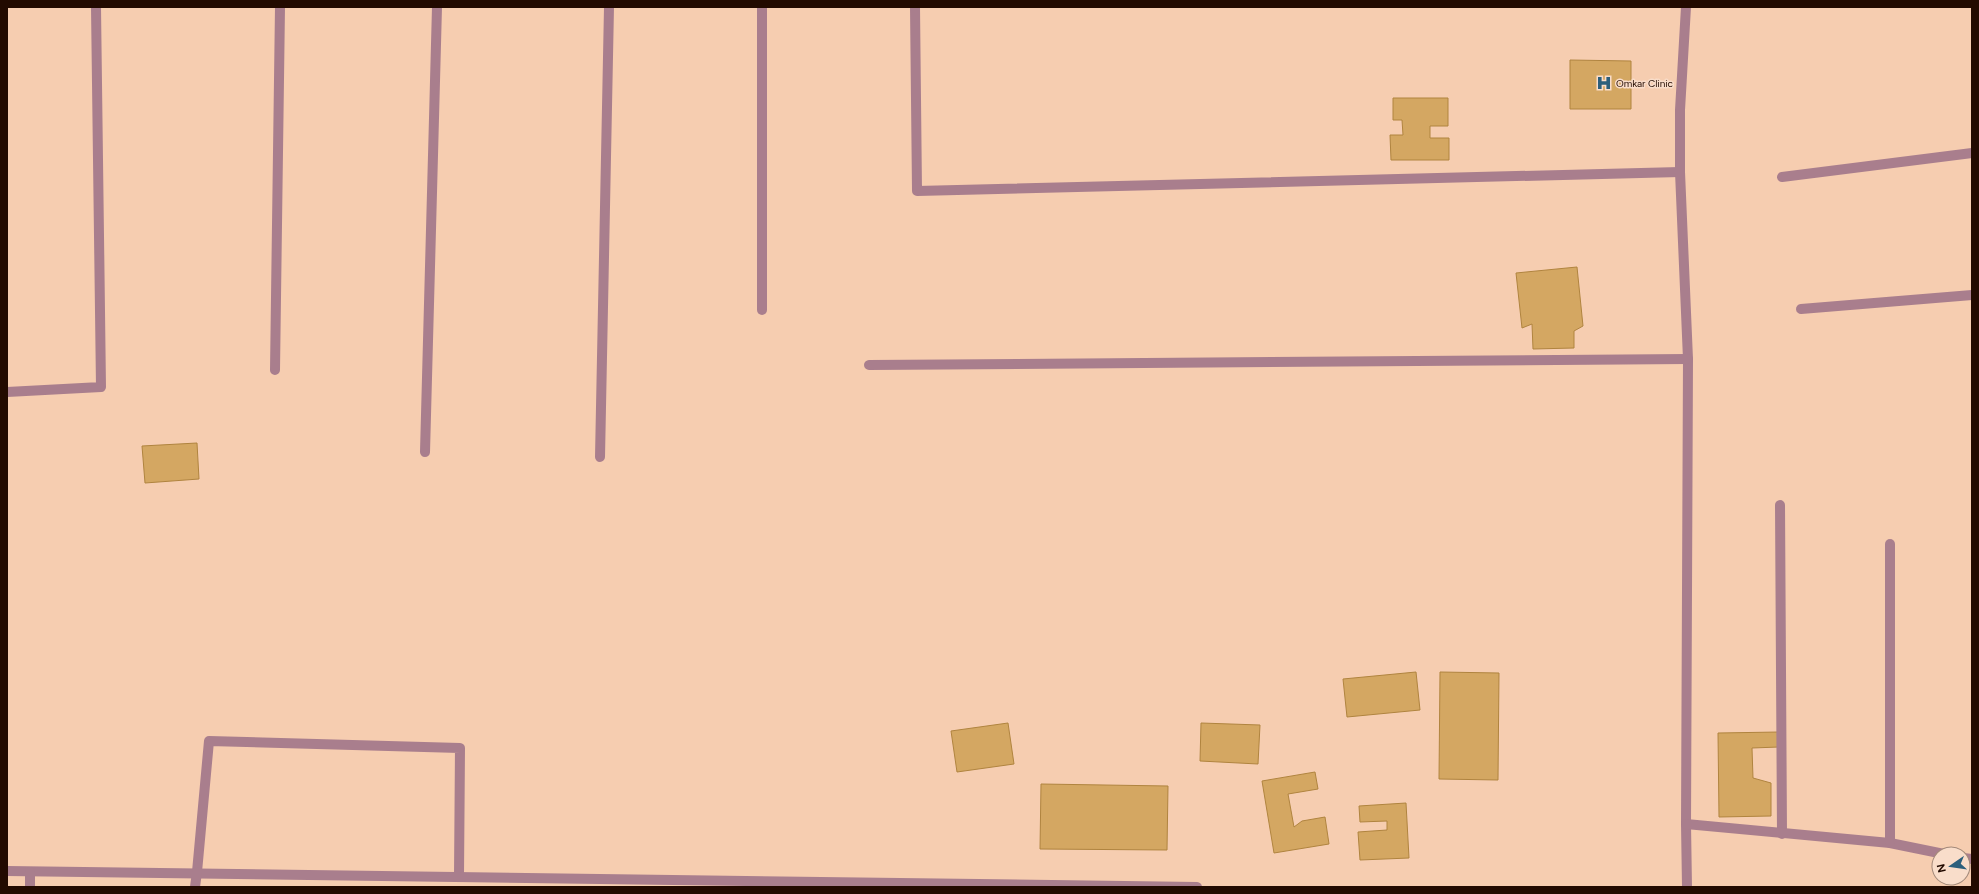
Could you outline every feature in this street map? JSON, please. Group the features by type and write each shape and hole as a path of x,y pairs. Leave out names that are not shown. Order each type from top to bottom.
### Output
{"street":[{"path":"7,392 101,387 96,7"},
{"path":"275,370 280,7"},
{"path":"425,452 437,7"},
{"path":"600,457 609,7"},
{"path":"762,7 762,310"},
{"path":"915,7 917,191 1680,172"},
{"path":"1686,7 1680,110 1680,172 1688,359 1687,887"},
{"path":"1782,177 1972,154"},
{"path":"1801,309 1972,295"},
{"path":"869,365 1688,359"},
{"path":"1780,505 1782,834"},
{"path":"1890,544 1890,843"},
{"path":"196,887 196,872 209,741 460,748 459,876"},
{"path":"1686,824 1890,843 1931,851"},
{"path":"7,871 459,876 526,882 1196,887"},
{"path":"30,872 30,887"}],"building":[{"path":"1570,60 1631,61 1631,109 1570,109"},
{"path":"1393,98 1448,98 1448,126 1430,126 1430,138 1449,138 1449,160 1391,160 1390,135 1403,135 1402,120 1393,120"},
{"path":"1577,267 1583,326 1574,331 1574,348 1533,349 1532,324 1522,328 1516,273"},
{"path":"197,443 199,479 145,483 142,446"},
{"path":"1416,672 1420,710 1347,717 1343,679"},
{"path":"1440,672 1499,673 1498,780 1439,779"},
{"path":"1008,723 1014,764 957,772 951,731"},
{"path":"1201,723 1260,725 1258,764 1200,761"},
{"path":"1779,732 1779,747 1752,748 1753,778 1771,783 1771,816 1719,817 1718,733"},
{"path":"1315,772 1318,789 1288,794 1294,827 1302,821 1325,817 1329,844 1274,853 1262,781"},
{"path":"1041,784 1168,786 1167,850 1040,849"},
{"path":"1406,803 1409,858 1360,860 1358,832 1387,830 1387,821 1360,822 1359,806"}],"place":[{"name":"Omkar Clinic","path":"1604,83"}]}
